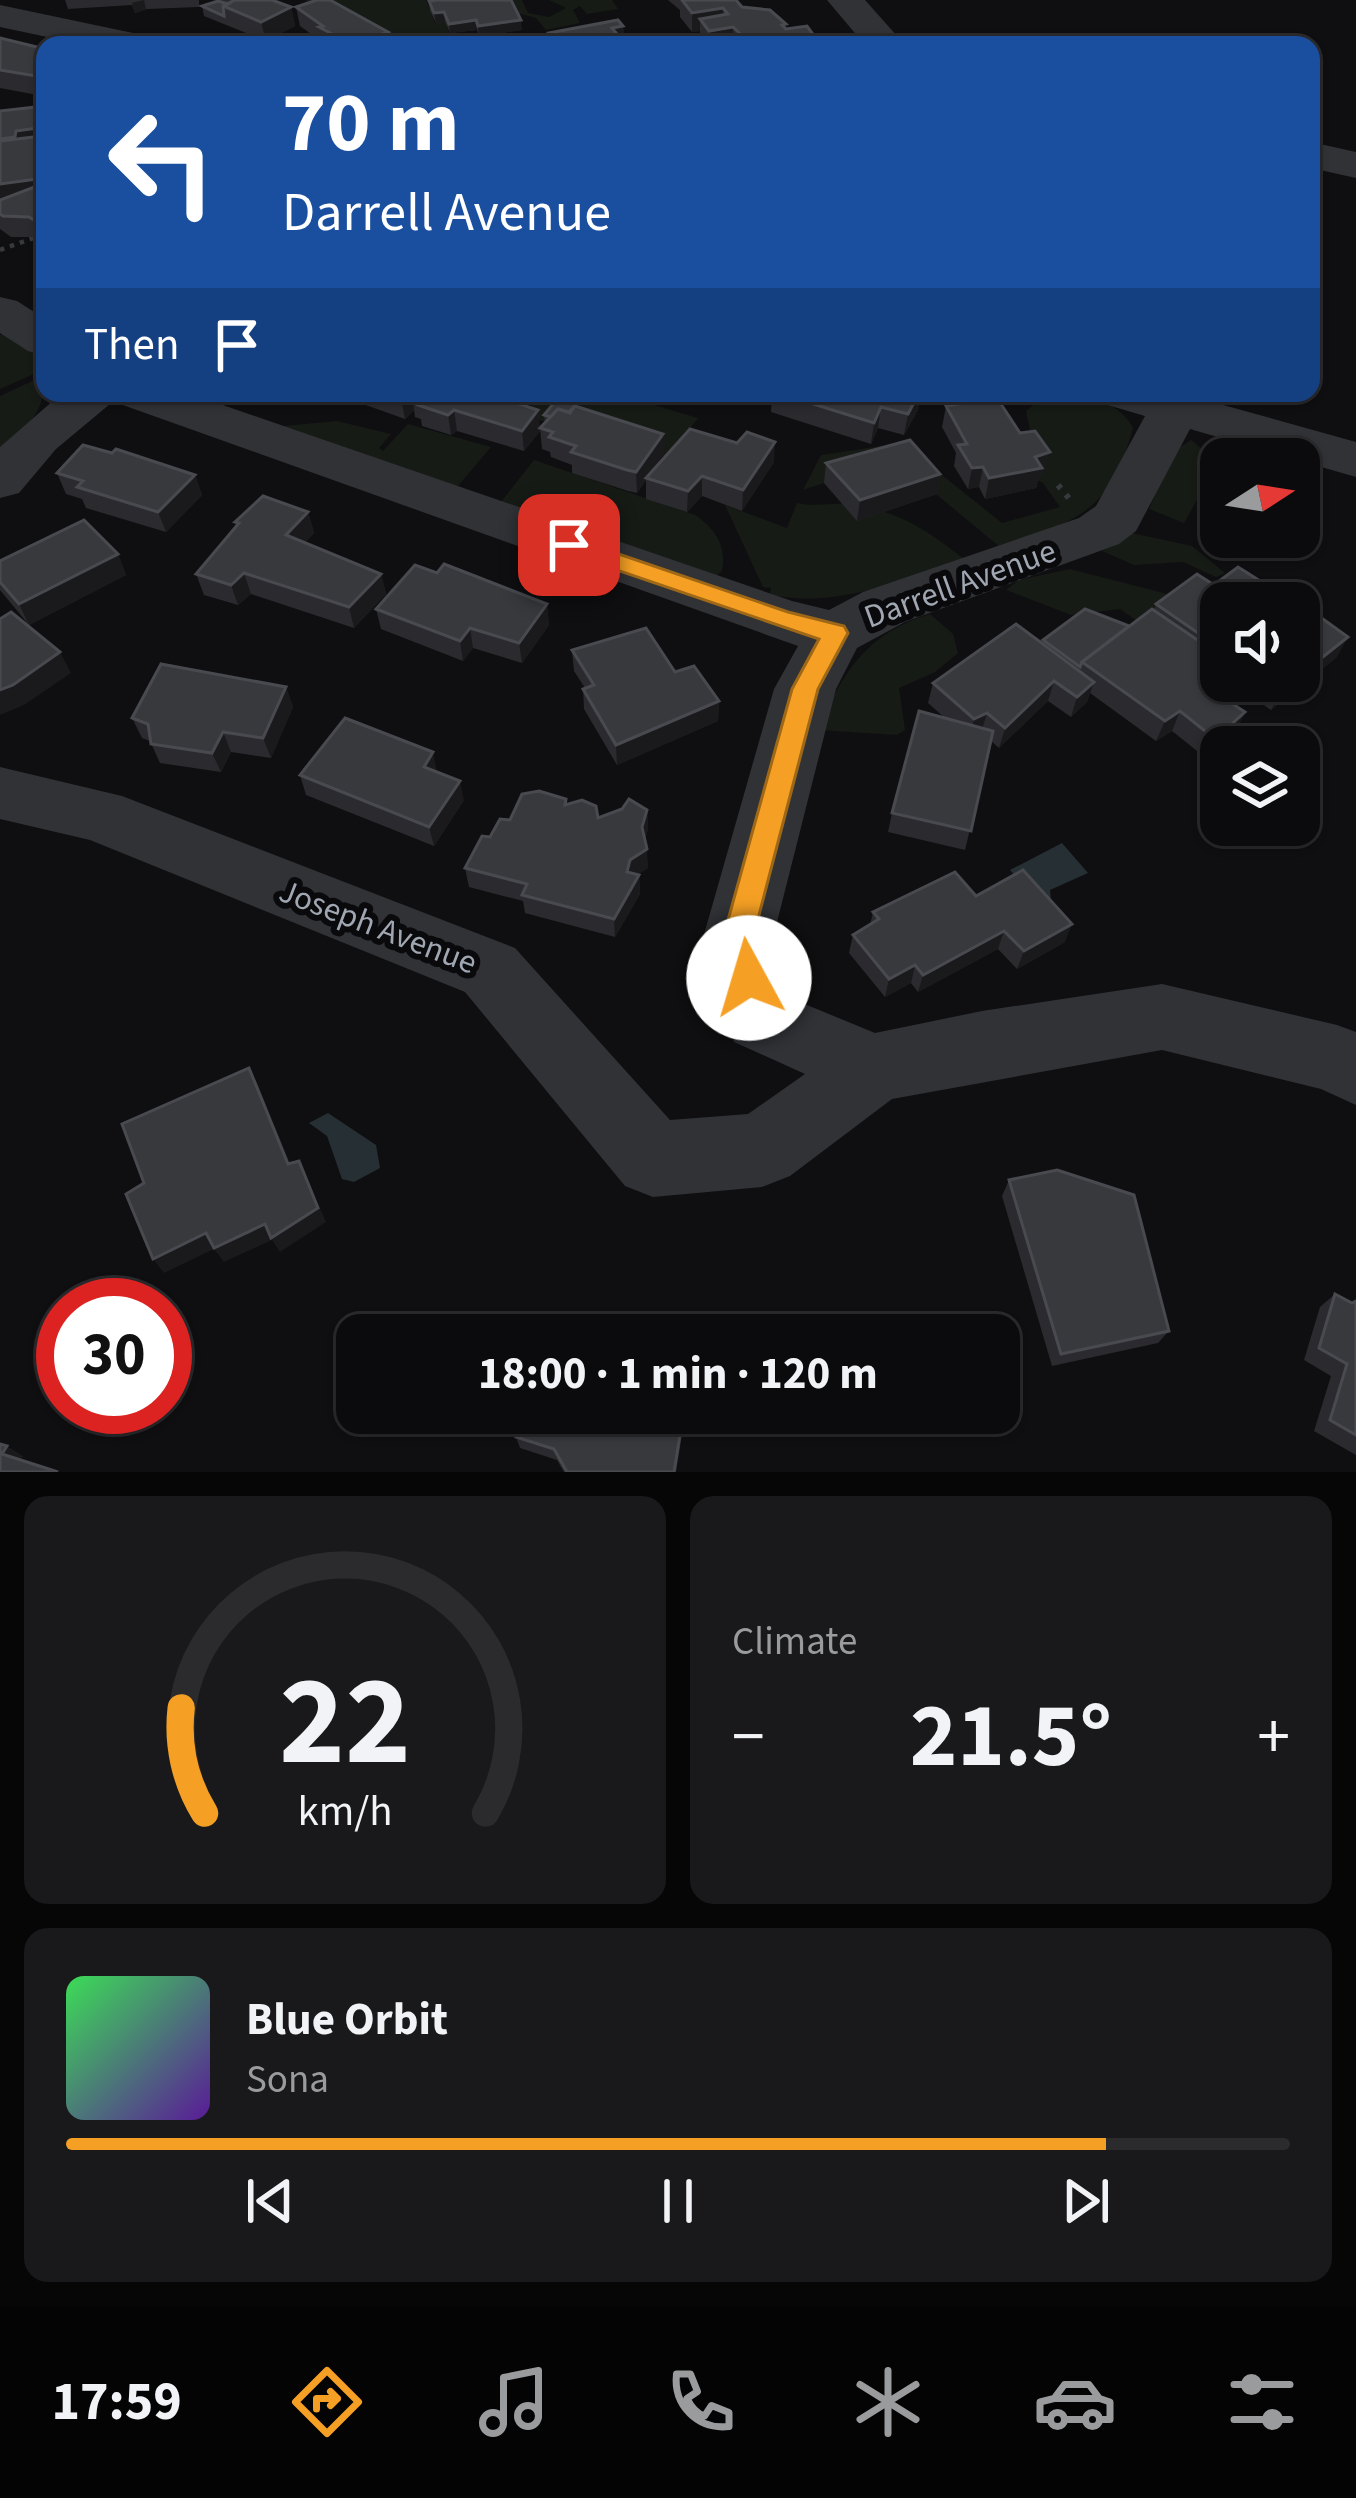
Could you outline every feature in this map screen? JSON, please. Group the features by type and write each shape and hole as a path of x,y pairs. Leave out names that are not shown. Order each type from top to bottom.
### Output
{"street":[{"path":"845,0 878,36"},
{"path":"0,16 96,36"},
{"path":"1320,157 1356,165"},
{"path":"0,311 36,335"},
{"path":"0,480 38,437 83,402"},
{"name":"Darrell Avenue","path":"164,402 784,621 835,633 884,607 1099,531 1117,518 1175,408"},
{"path":"1154,402 1356,460"},
{"path":"835,633 805,689 738,938 760,1018 874,1068 982,1045 1162,1017 1337,1059 1356,1070"},
{"name":"Joseph Avenue","path":"0,793 99,815 490,970 653,1159 762,1150 874,1068"}],"path":[{"path":"0,250 36,237"},
{"path":"1058,485 1071,501"}],"shaded area":[{"path":"305,0 426,0 435,23 445,22 450,36 343,36 300,26 331,10"},
{"path":"512,0 522,0 528,13 549,17 566,8 549,0 612,0 618,9 587,14 580,6 573,10 580,23 546,30 536,18 517,13"},
{"path":"8,332 33,350 36,373 0,389 0,335"},
{"path":"36,379 36,402 40,402 27,426 0,452 0,396"},
{"path":"533,402 644,402 698,418 667,457 577,427 524,418"},
{"path":"1037,402 1102,402 1118,410 1133,428 1113,479 1087,509 1001,548 936,494 824,483 803,490 821,455 902,443 1002,523 1060,507 1043,483 1033,478 1041,444 1030,430 1026,411"},
{"path":"337,421 391,434 379,448 383,451 408,424 491,447 457,487 283,426"},
{"path":"1191,440 1200,447 1200,494 1184,523 1149,509 1174,451"},
{"path":"534,460 695,515 718,539 722,571 714,578 501,502"},
{"path":"797,503 844,504 894,515 964,559 845,595 770,595 771,588 763,587 725,505 787,528"},
{"path":"1132,533 1192,546 1200,558 1225,573 1216,577 1183,562 1134,565 1102,551"},
{"path":"1070,569 1183,598 1144,626 1120,609 1071,615 1006,590 1019,580"},
{"path":"930,614 953,634 958,653 935,672 899,688 905,730 897,735 819,730 837,690 860,657 890,632"},
{"path":"1062,843 1088,873 1050,890 1051,900 1040,906 1010,870"},
{"path":"328,1113 376,1145 380,1168 354,1182 342,1179 327,1136 309,1123"}],"building":[{"path":"235,0 272,0 291,7 261,22 223,6"},
{"path":"330,0 388,32 336,36 296,7"},
{"path":"511,0 521,20 478,26 476,20 449,24 444,12 434,13 429,1"},
{"path":"682,0 736,0 742,7 770,10 786,29 807,26 814,36 742,36 733,27 709,31 700,19 728,14 723,8 692,13"},
{"path":"218,1 228,4 223,6 224,16 202,6"},
{"path":"618,20 623,26 612,28 619,36 549,33"},
{"path":"0,38 36,47 36,76 0,70"},
{"path":"36,107 36,128 0,139 0,111"},
{"path":"36,137 36,179 0,184 0,141"},
{"path":"36,186 36,221 3,216 0,200"},
{"path":"513,402 538,410 522,431 454,410 448,415 418,405"},
{"path":"555,402 577,403 569,412 558,409 551,417 544,415"},
{"path":"807,402 914,402 908,414 881,407 874,423"},
{"path":"1000,402 1020,433 1035,431 1050,452 1035,457 1042,468 989,478 983,467 972,468 958,445 967,444 946,406"},
{"path":"575,406 663,434 636,472 627,470 571,452 576,446 549,437 553,432 540,428 558,409 570,413"},
{"path":"690,429 737,443 747,432 775,442 743,490 702,476 688,491 646,478"},
{"path":"910,440 940,474 860,500 826,463"},
{"path":"83,445 112,453 116,449 195,475 158,512 77,487 83,481 57,473"},
{"path":"263,496 308,512 286,535 381,574 349,607 244,573 231,585 196,574 239,523 235,522"},
{"path":"84,520 118,554 19,604 0,582 0,561"},
{"path":"444,564 547,604 519,643 470,628 460,641 376,609 415,565 437,573"},
{"path":"1238,567 1262,582 1218,582"},
{"path":"1197,574 1209,582 1200,582 1200,634 1156,604"},
{"path":"1085,609 1129,626 1080,667 1043,640"},
{"path":"1152,609 1200,642 1200,702 1230,702 1245,712 1229,726 1200,727 1180,711 1165,721 1082,662"},
{"path":"11,612 60,652 0,690 0,619"},
{"path":"1320,617 1348,637 1320,659"},
{"path":"1016,624 1094,682 1077,697 1054,681 1005,728 987,713 974,719 933,683"},
{"path":"646,628 675,672 694,666 719,701 616,745 583,689 594,685 572,650"},
{"path":"161,664 286,687 263,738 223,732 212,753 151,744 148,724 132,718"},
{"path":"919,711 993,731 971,831 892,813"},
{"path":"345,718 433,752 424,767 460,781 429,827 300,775"},
{"path":"539,791 566,799 565,805 582,800 596,806 598,818 622,809 629,799 647,810 642,827 647,849 630,860 627,872 639,875 614,919 522,895 527,884 465,868 482,836 490,837 500,819 510,820 522,794"},
{"path":"1023,870 1072,924 1024,951 1004,931 923,975 915,965 889,979 853,935 879,919 873,912 955,872 976,896"},
{"path":"249,1068 288,1164 299,1161 318,1208 271,1238 265,1224 214,1248 206,1233 153,1259 126,1194 144,1183 122,1124"},
{"path":"1057,1170 1134,1195 1169,1331 1061,1354 1009,1180"},
{"path":"1335,1294 1356,1301 1356,1435 1330,1420 1347,1364 1319,1348"},
{"path":"680,1434 674,1472 567,1472 554,1449 516,1437"},
{"path":"0,1444 7,1446 2,1454 58,1472 0,1472"}],"route":[{"path":"569,545 784,621 835,633 805,689 784,782 738,938 749,978"}]}
